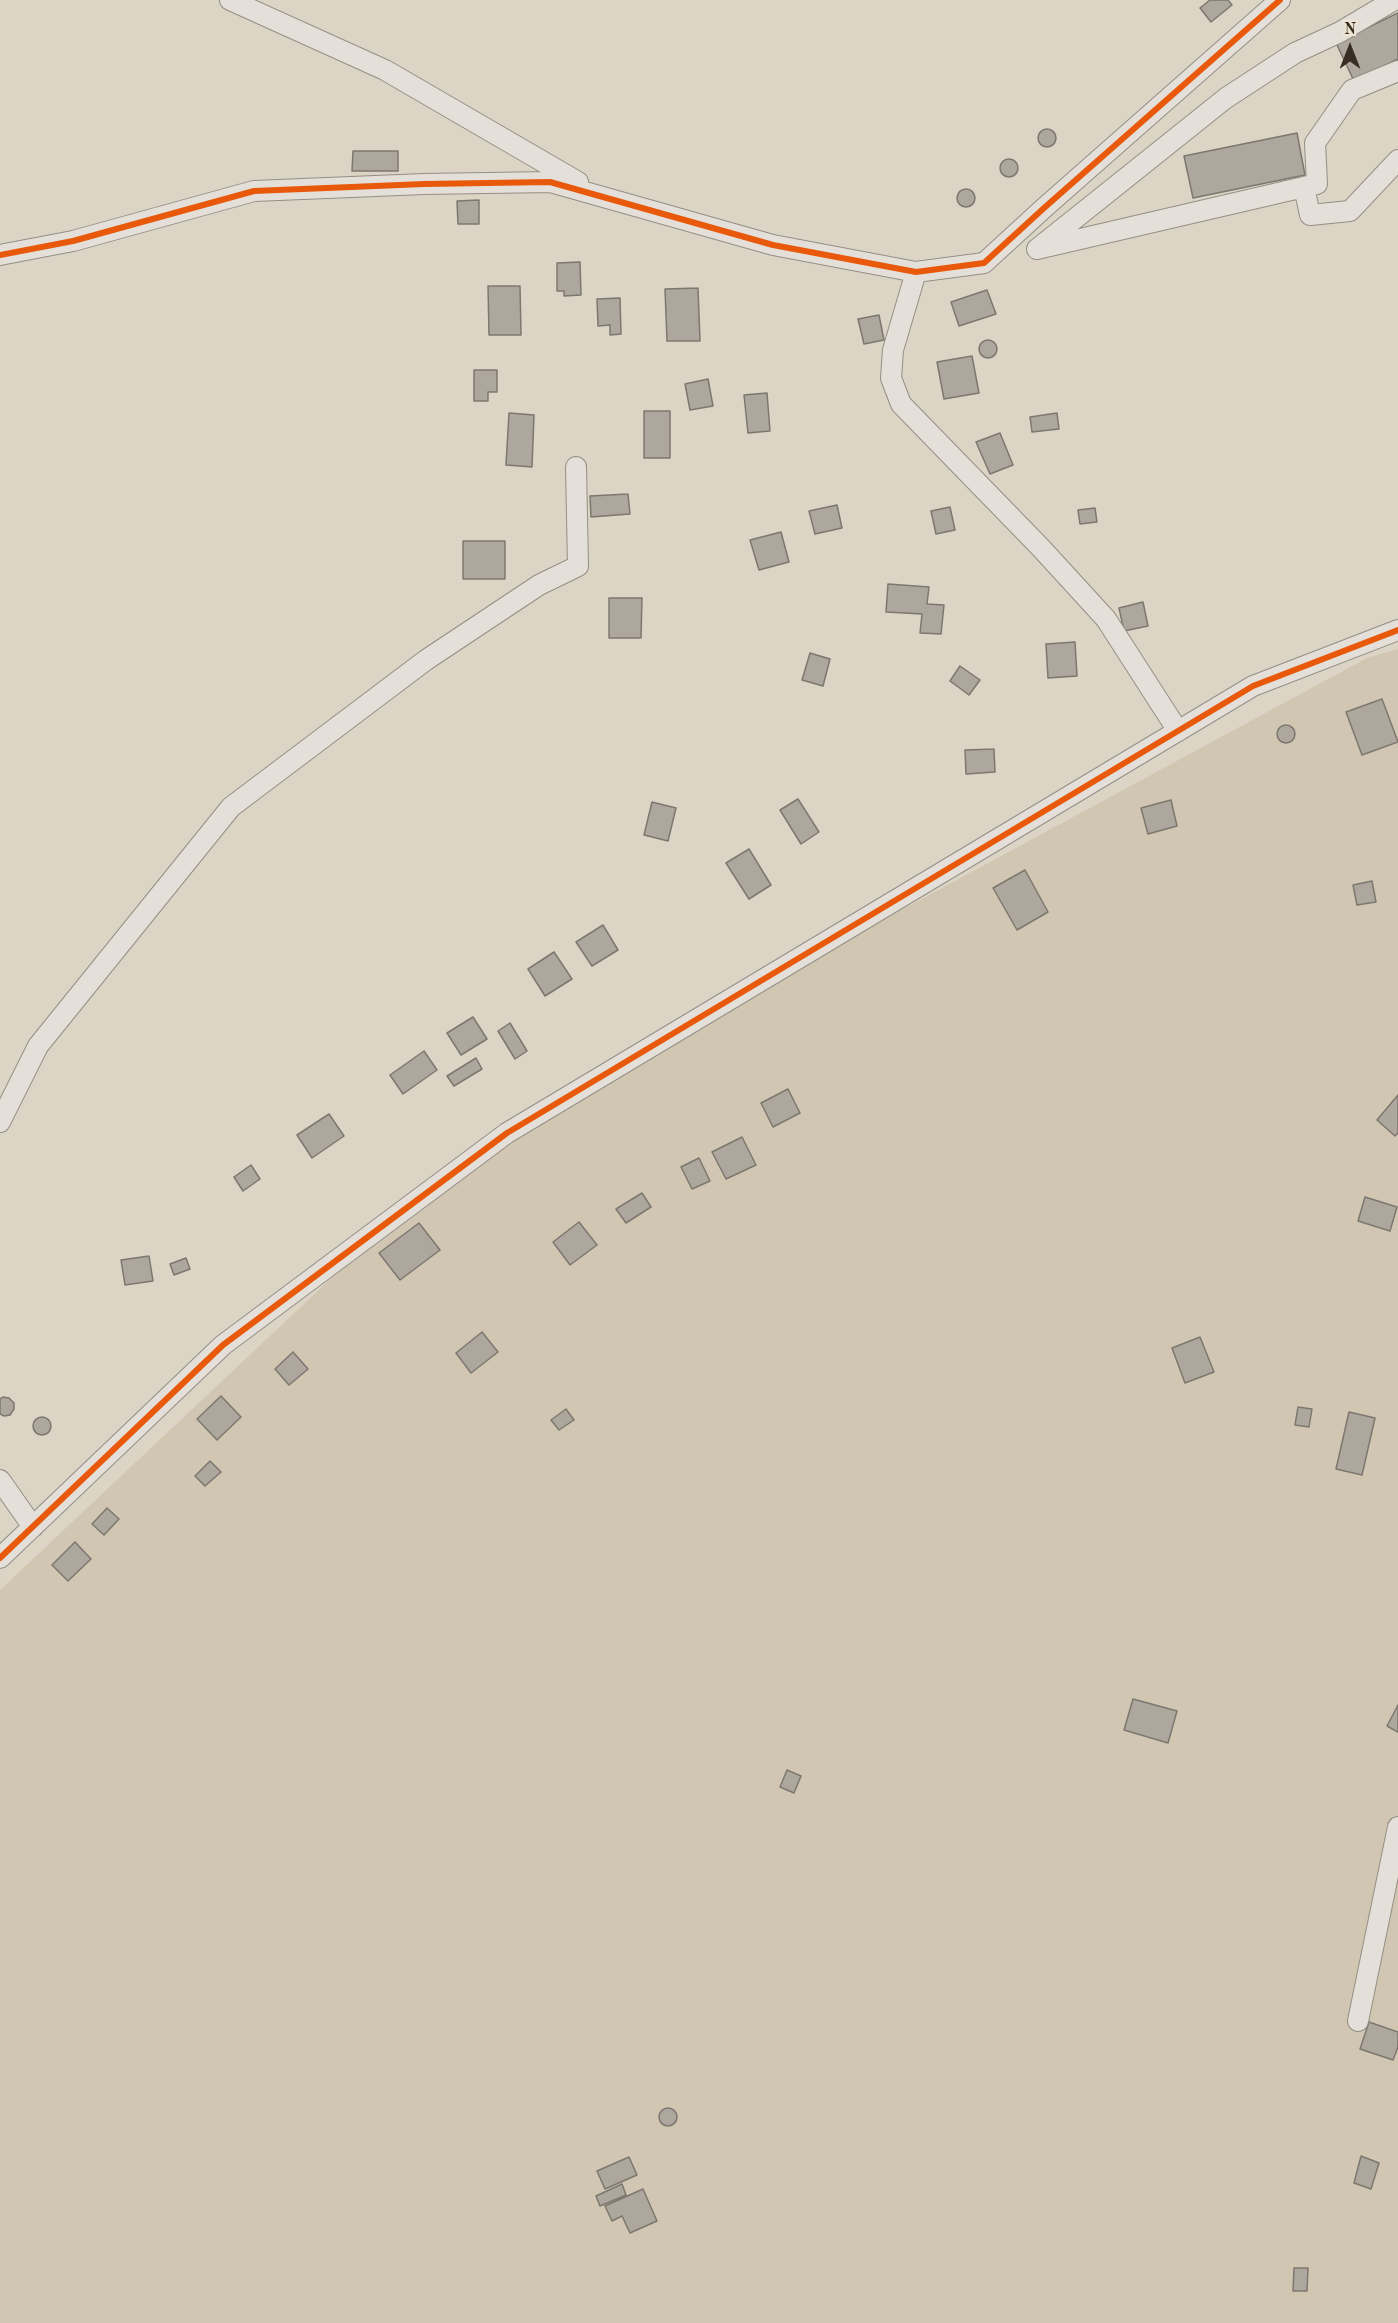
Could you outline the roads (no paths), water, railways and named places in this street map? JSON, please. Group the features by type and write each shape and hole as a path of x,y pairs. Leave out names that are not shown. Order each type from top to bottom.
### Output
{"street":[{"path":"230,0 385,70 603,197"},
{"path":"0,255 73,242 254,191 424,184 550,182 773,245 916,272 984,263 1280,0"},
{"path":"1394,0 1340,32 1295,53 1226,98 1037,249 1317,184 1315,143 1352,90 1398,72"},
{"path":"1304,187 1310,216 1350,211 1398,160"},
{"path":"916,272 893,350 891,378 901,404 1041,548 1106,620 1178,731"},
{"path":"0,1122 38,1046 231,807 426,660 539,585 578,566 576,467"},
{"path":"0,1558 223,1345 507,1133 1253,686 1398,630"},
{"path":"0,1480 33,1527"},
{"path":"1358,2021 1398,1827"}]}
